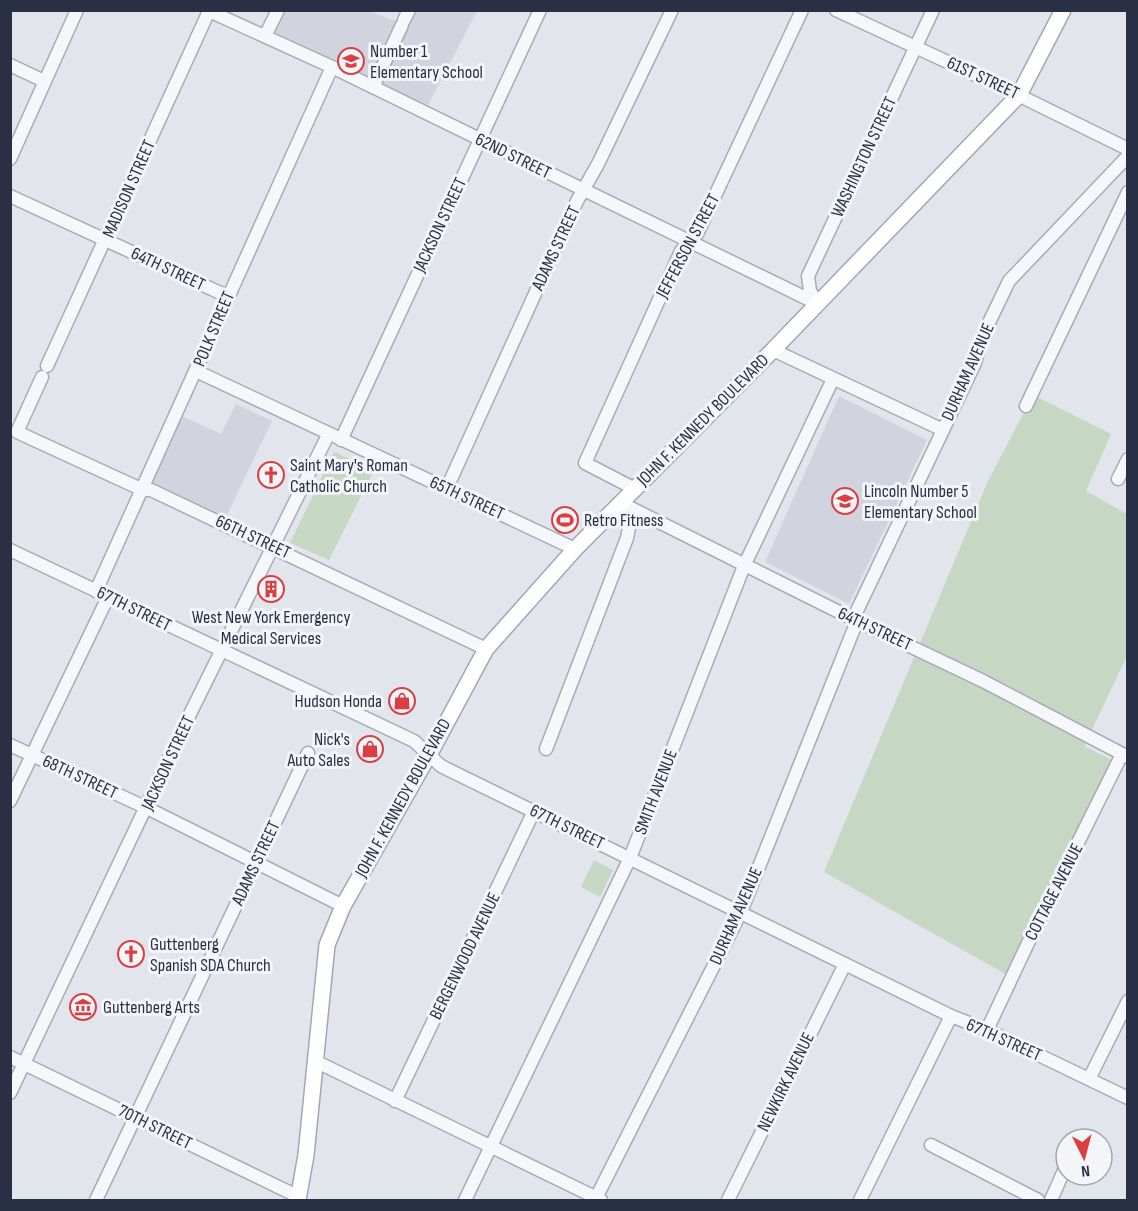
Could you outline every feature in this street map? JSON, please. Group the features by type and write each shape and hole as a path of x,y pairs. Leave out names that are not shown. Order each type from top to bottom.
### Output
{"main road":[{"name":"JOHN F. KENNEDY BOULEVARD","path":"299,1199 306,1155 327,945 343,906 486,649 575,549 818,304 1019,95 1063,10"}],"street":[{"path":"10,159 77,10"},
{"path":"265,36 278,10"},
{"name":"JACKSON STREET","path":"341,440 540,10"},
{"name":"ADAMS STREET","path":"447,488 577,201 672,10"},
{"name":"JEFFERSON STREET","path":"635,489 585,463 681,251 697,234 802,10"},
{"name":"61ST STREET","path":"836,10 1019,95 1128,149"},
{"name":"WASHINGTON STREET","path":"818,304 810,291 808,276 933,10"},
{"name":"62ND STREET","path":"208,11 332,67 818,304"},
{"name":"MADISON STREET","path":"18,432 208,11"},
{"path":"372,87 405,19"},
{"path":"10,65 44,81"},
{"name":"POLK STREET","path":"96,591 332,67"},
{"name":"DURHAM AVENUE","path":"597,1200 741,912 855,620 975,363 983,335 1009,281 1128,156"},
{"path":"1026,406 1128,192"},
{"name":"64TH STREET","path":"10,196 227,296"},
{"path":"773,350 943,430"},
{"name":"65TH STREET","path":"196,371 328,435 575,549"},
{"name":"SMITH AVENUE","path":"465,1200 630,858 744,566 833,379"},
{"name":"66TH STREET","path":"18,432 272,546 486,649"},
{"name":"JACKSON STREET","path":"10,1093 272,546 328,435"},
{"path":"1118,479 1128,459"},
{"path":"546,749 627,538 630,524 621,503"},
{"name":"64TH STREET","path":"621,503 744,566 963,671 1125,755"},
{"name":"67TH STREET","path":"10,550 414,741 441,766 951,1016 987,1030 1128,1098"},
{"path":"10,801 108,597"},
{"name":"68TH STREET","path":"10,745 147,808 343,906"},
{"name":"ADAMS STREET","path":"96,1200 308,753"},
{"name":"COTTAGE AVENUE","path":"987,1030 1029,941 1125,755"},
{"name":"BERGENWOOD AVENUE","path":"395,1101 534,811"},
{"name":"NEWKIRK AVENUE","path":"728,1200 845,964"},
{"path":"1089,1079 1128,1001"},
{"path":"860,1200 951,1016"},
{"name":"70TH STREET","path":"10,1057 299,1199"},
{"path":"315,1061 597,1200"},
{"path":"931,1145 1038,1200"}],"shaded area":[{"name":"Number 1 Elementary School","path":"280,11 369,11 401,23 372,85 267,37"},
{"path":"410,11 477,11 425,111 374,86"},
{"name":"Lincoln Number 5 Elementary School","path":"839,396 927,440 849,604 765,562"},
{"path":"236,404 272,421 226,517 151,483 182,416 221,434"}],"green space":[{"path":"1033,395 1111,434 1086,491 1127,514 1127,656 1084,746 1110,759 1111,765 1007,975 824,872 988,481"},
{"path":"334,452 374,470 329,560 290,543"},
{"path":"594,860 613,870 600,897 581,887"}],"place":[{"name":"Number 1 Elementary School","path":"351,61"},
{"name":"Saint Mary's Roman Catholic Church","path":"271,475"},
{"name":"Lincoln Number 5 Elementary School","path":"845,501"},
{"name":"Retro Fitness","path":"565,520"},
{"name":"West New York Emergency Medical Services","path":"271,589"},
{"name":"Hudson Honda","path":"402,701"},
{"name":"Nick's Auto Sales","path":"370,749"},
{"name":"Guttenberg Spanish SDA Church","path":"131,954"},
{"name":"Guttenberg Arts","path":"83,1007"}]}
